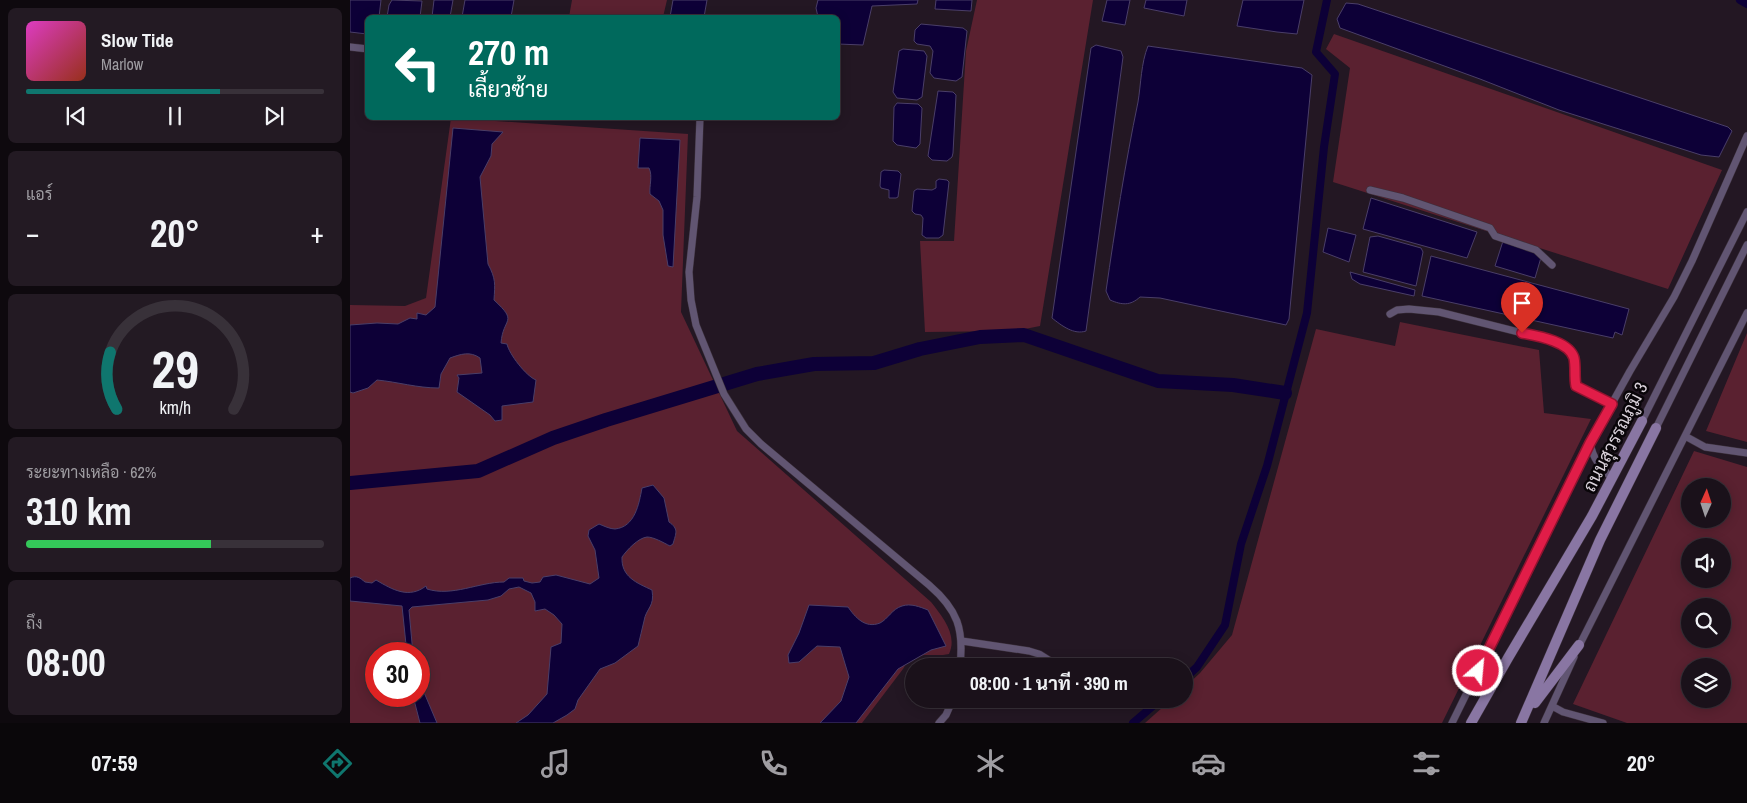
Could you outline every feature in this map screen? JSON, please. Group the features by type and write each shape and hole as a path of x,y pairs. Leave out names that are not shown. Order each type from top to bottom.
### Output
{"main road":[{"name":"ถนนสุวรรณภูมิ 3","path":"1471,723 1612,478 1642,421"},
{"name":"ถนนสุวรรณภูมิ 3","path":"1523,720 1600,540 1656,428"},
{"path":"1523,720 1580,644"}],"street":[{"path":"350,47 365,49"},
{"path":"700,120 697,198 689,272 691,300 696,325 724,394 746,429 761,444 933,588 949,604 959,625 962,641 961,658"},
{"path":"1452,723 1590,443 1680,284 1747,136"},
{"path":"1370,190 1403,198 1490,228 1494,236 1536,250 1552,265"},
{"name":"ถนนสุวรรณภูมิ 3","path":"1642,421 1747,212"},
{"name":"ถนนสุวรรณภูมิ 3","path":"1656,428 1747,245"},
{"path":"1390,314 1397,310 1408,309 1439,312 1563,345 1570,350 1574,358 1576,386 1612,404"},
{"path":"1544,723 1580,644 1747,313"},
{"path":"1685,436 1705,447 1747,454"},
{"path":"1590,443 1592,454 1599,466 1612,478"},
{"path":"962,641 1029,651 1045,658"},
{"path":"1552,706 1569,714 1603,723"},
{"path":"939,723 949,708"}],"shaded area":[{"path":"350,0 381,0 379,15 365,15 365,34 350,32"},
{"path":"392,0 422,1 420,15 387,15"},
{"path":"434,0 453,0 450,15 432,15"},
{"path":"465,0 514,0 511,15 462,15"},
{"path":"572,0 667,0 663,15 569,15"},
{"path":"673,0 707,0 704,15 670,15"},
{"path":"818,0 918,0 917,4 872,6 863,45 840,44 840,15 818,15 816,8"},
{"path":"936,0 972,0 971,11 935,9"},
{"path":"977,0 1093,0 1040,326 1015,331 925,332 920,241 954,241 966,51"},
{"path":"1107,0 1130,0 1125,25 1102,21"},
{"path":"1146,0 1187,0 1184,16 1144,8"},
{"path":"1243,0 1304,0 1297,34 1237,26"},
{"path":"1346,3 1358,4 1728,127 1732,131 1719,157 1701,155 1559,110 1340,28 1337,19"},
{"path":"921,24 963,28 967,31 962,77 956,81 934,78 930,73 933,51 930,46 917,44 914,41 915,30"},
{"path":"1334,34 1722,170 1668,289 1333,182 1350,68 1326,49"},
{"path":"1096,45 1121,51 1123,57 1086,331 1077,332 1064,327 1052,318 1091,48"},
{"path":"1148,46 1302,68 1312,75 1289,319 1286,325 1160,298 1140,297 1126,304 1110,300 1106,291 1109,267"},
{"path":"903,49 924,51 927,56 922,97 917,100 897,98 893,92 899,51"},
{"path":"938,91 953,92 956,95 953,153 952,157 947,161 932,160 928,156"},
{"path":"897,103 918,104 922,108 920,144 916,148 897,145 893,141 894,107"},
{"path":"451,120 481,120 688,134 681,312 737,431 931,602 948,626 952,640 949,654 905,658 903,669 862,723 350,723 350,305 405,306 426,298"},
{"path":"453,128 503,132 492,144 491,156 480,177 488,264 494,282 494,300 502,307 508,317 501,343 507,344 518,364 536,380 533,402 502,406 502,420 495,421 490,415 457,392 459,378 457,375 482,373 480,358 473,354 462,354 450,358 441,374 439,388 377,380 368,388 353,393 350,392 350,325 398,324 410,318 417,319 417,313 426,315 435,307"},
{"path":"640,138 680,140 673,267 668,266 663,235 663,210 659,201 650,194 651,178 649,168 638,168"},
{"path":"884,170 898,171 901,174 898,197 896,198 889,198 889,190 880,186 881,172"},
{"path":"939,179 949,182 943,235 939,238 926,238 922,235 923,218 912,211 914,191 917,189 932,190 936,188 936,181"},
{"path":"1371,198 1477,232 1467,258 1363,229"},
{"path":"1328,228 1356,235 1349,262 1323,252"},
{"path":"1378,236 1421,248 1423,252 1416,286 1363,272 1370,237"},
{"path":"1503,241 1542,254 1535,278 1495,266"},
{"path":"1431,256 1629,309 1622,335 1615,332 1613,338 1422,296"},
{"path":"1350,272 1415,290 1414,296 1360,284 1352,279"},
{"path":"1400,322 1539,350 1544,413 1591,419 1442,723 1145,723 1162,708 1193,708 1193,680 1232,635 1316,329 1395,346"},
{"path":"1747,333 1747,442 1706,431"},
{"path":"1694,451 1747,467 1747,723 1627,723 1573,704 1681,478 1681,528 1731,528 1731,478 1681,478"},
{"path":"653,485 664,498 669,522 674,527 676,534 673,544 670,546 653,538 644,538 633,545 622,557 622,564 627,574 636,582 652,590 651,604 645,617 638,646 615,663 600,669 578,700 575,709 553,723 516,723 528,715 547,694 551,647 561,643 562,624 545,609 535,611 535,602 531,593 519,587 509,589 501,596 488,600 412,607 409,610 412,642 406,642 402,606 350,601 350,578 355,577 372,583 376,580 401,592 413,592 426,586 427,589 436,591 456,590 504,582 509,578 523,578 524,581 532,583 540,582 543,577 556,575 590,584 599,578 595,550 588,536 589,530 599,524 615,529 627,524 635,514 642,488"},
{"path":"809,605 848,607 861,621 875,624 880,623 895,609 909,605 928,610 946,646 931,650 917,658 905,658 905,665 898,669 856,723 820,723 841,701 849,677 840,647 817,646 799,662 789,663 788,655 799,633"},
{"path":"430,706 437,723 420,723 416,707"}],"waterway":[{"path":"1193,671 1225,625 1241,544 1267,466 1307,313 1324,147 1335,74 1316,52 1327,0"},
{"path":"1740,0 1747,4"},
{"path":"350,483 478,471 553,438 757,374 814,364 874,363 920,349 980,337 1024,335 1158,381 1233,385 1285,393"},
{"path":"1133,723 1150,708"}],"route":[{"path":"1478,671 1590,443 1612,404 1576,386 1574,358 1570,350 1563,345 1522,333"}]}
